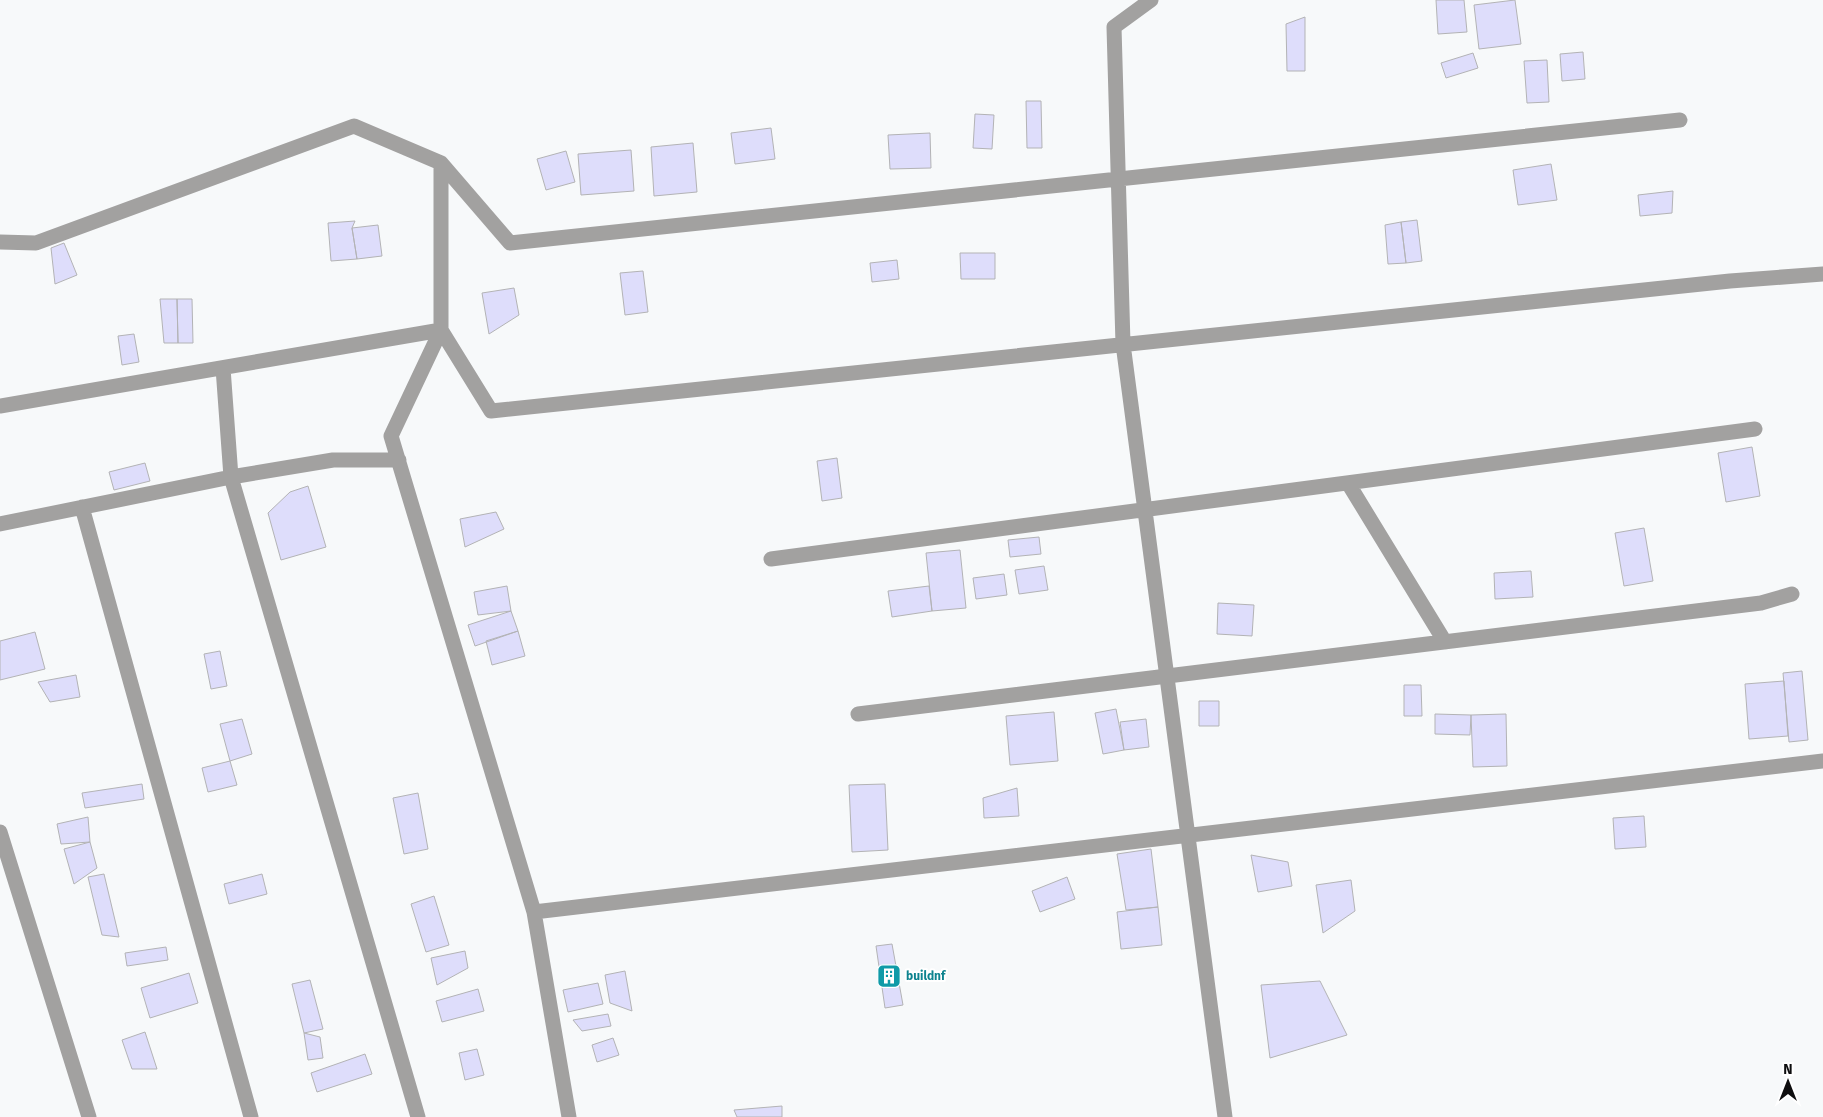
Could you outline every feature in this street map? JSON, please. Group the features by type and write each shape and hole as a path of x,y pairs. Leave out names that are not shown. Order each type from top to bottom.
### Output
{"street":[{"path":"1151,0 1114,27 1123,344 1225,1117"},
{"path":"0,242 36,244 354,126 441,163 510,244 1680,120"},
{"path":"441,163 441,330 391,436 534,912 569,1117"},
{"path":"441,330 491,411 1730,281 1823,274"},
{"path":"0,406 441,330"},
{"path":"223,368 231,477 418,1117"},
{"path":"771,559 1755,429"},
{"path":"0,524 231,477 332,460 398,460"},
{"path":"1348,483 1445,642"},
{"path":"82,507 251,1117"},
{"path":"858,714 1761,603 1792,594"},
{"path":"534,912 1823,761"},
{"path":"0,832 89,1117"}],"building":[{"path":"1436,0 1464,0 1467,32 1438,34"},
{"path":"1515,0 1521,44 1479,49 1474,5"},
{"path":"1305,17 1305,71 1287,71 1286,24"},
{"path":"1583,52 1585,79 1562,81 1560,54"},
{"path":"1473,53 1478,68 1446,78 1441,63"},
{"path":"1547,60 1549,102 1527,103 1524,61"},
{"path":"1026,101 1041,101 1042,148 1027,148"},
{"path":"975,114 994,115 992,149 973,148"},
{"path":"771,128 775,159 735,164 731,133"},
{"path":"930,133 931,168 890,169 888,135"},
{"path":"693,143 697,192 654,196 651,147"},
{"path":"631,150 634,191 581,195 578,154"},
{"path":"566,151 575,182 546,190 537,159"},
{"path":"1551,164 1557,200 1518,205 1513,170"},
{"path":"1673,191 1672,213 1640,216 1638,195"},
{"path":"1417,220 1422,261 1406,263 1401,222"},
{"path":"355,221 352,228 357,259 331,261 328,223"},
{"path":"1401,222 1406,263 1388,264 1385,225"},
{"path":"378,225 382,256 357,259 352,228"},
{"path":"64,243 77,275 55,284 51,248"},
{"path":"960,253 995,253 995,279 961,279"},
{"path":"897,260 899,279 872,282 870,263"},
{"path":"643,271 648,312 625,315 620,273"},
{"path":"514,288 519,315 489,334 482,293"},
{"path":"160,299 177,299 178,343 164,343"},
{"path":"177,299 192,299 193,343 178,343"},
{"path":"134,334 139,362 122,365 118,336"},
{"path":"1752,447 1760,496 1726,502 1718,453"},
{"path":"837,458 842,498 822,501 817,461"},
{"path":"145,463 150,481 114,490 109,472"},
{"path":"308,486 326,547 281,560 268,513 290,492"},
{"path":"496,512 504,529 465,547 460,519"},
{"path":"1644,528 1653,581 1624,586 1615,533"},
{"path":"1039,537 1041,554 1010,557 1008,540"},
{"path":"960,550 966,608 932,611 926,553"},
{"path":"1044,566 1048,590 1019,594 1015,570"},
{"path":"1531,571 1533,597 1495,599 1494,573"},
{"path":"1004,574 1007,595 976,599 973,578"},
{"path":"507,586 511,611 478,615 474,592"},
{"path":"929,586 932,611 892,617 888,591"},
{"path":"1218,603 1254,605 1252,636 1217,634"},
{"path":"511,611 518,631 475,646 468,625"},
{"path":"518,631 525,656 492,665 486,641"},
{"path":"35,632 45,669 0,680 0,641"},
{"path":"220,651 227,686 211,689 204,654"},
{"path":"1802,671 1808,740 1789,742 1783,673"},
{"path":"76,675 80,697 50,702 38,682"},
{"path":"1784,681 1788,736 1749,739 1745,684"},
{"path":"1404,685 1421,685 1422,716 1404,716"},
{"path":"1199,701 1219,701 1219,726 1199,726"},
{"path":"1116,709 1124,750 1103,754 1095,713"},
{"path":"1054,712 1058,761 1010,765 1006,716"},
{"path":"1435,714 1471,715 1470,735 1435,734"},
{"path":"1506,714 1507,766 1473,767 1471,715"},
{"path":"242,719 252,754 230,761 220,724"},
{"path":"1146,719 1149,747 1124,750 1120,722"},
{"path":"230,761 237,785 208,792 202,768"},
{"path":"142,784 144,799 85,808 82,793"},
{"path":"885,784 888,850 852,852 849,785"},
{"path":"1017,788 1019,816 984,818 983,798"},
{"path":"418,793 428,849 404,854 393,798"},
{"path":"1644,816 1646,847 1615,849 1613,818"},
{"path":"88,817 90,842 61,844 57,824"},
{"path":"90,842 97,868 74,884 64,849"},
{"path":"1151,849 1158,907 1126,910 1117,854"},
{"path":"1251,855 1288,862 1292,886 1258,892"},
{"path":"104,874 119,937 102,935 88,877"},
{"path":"262,874 267,894 229,904 224,884"},
{"path":"1067,877 1075,899 1040,912 1032,891"},
{"path":"1351,880 1355,911 1323,933 1316,885"},
{"path":"434,896 449,945 426,952 411,904"},
{"path":"1158,907 1162,945 1121,949 1117,912"},
{"name":"buildnf","path":"892,944 903,1005 885,1008 876,946"},
{"path":"166,947 168,960 127,966 125,953"},
{"path":"465,951 468,968 437,985 431,958"},
{"path":"625,971 632,1011 610,1003 605,975"},
{"path":"189,973 198,1003 150,1018 141,988"},
{"path":"310,980 323,1029 304,1033 292,984"},
{"path":"1320,981 1347,1035 1270,1058 1261,985"},
{"path":"598,983 603,1004 568,1012 563,990"},
{"path":"478,989 484,1011 442,1022 436,1001"},
{"path":"608,1014 611,1026 582,1031 573,1020"},
{"path":"145,1032 157,1069 132,1069 122,1040"},
{"path":"304,1033 320,1037 323,1058 308,1060"},
{"path":"613,1038 619,1055 597,1062 592,1045"},
{"path":"477,1049 484,1075 465,1080 459,1053"},
{"path":"365,1054 372,1074 317,1092 311,1073"},
{"path":"782,1106 782,1117 737,1117 734,1110"}],"place":[{"name":"buildnf","path":"889,976"}]}
